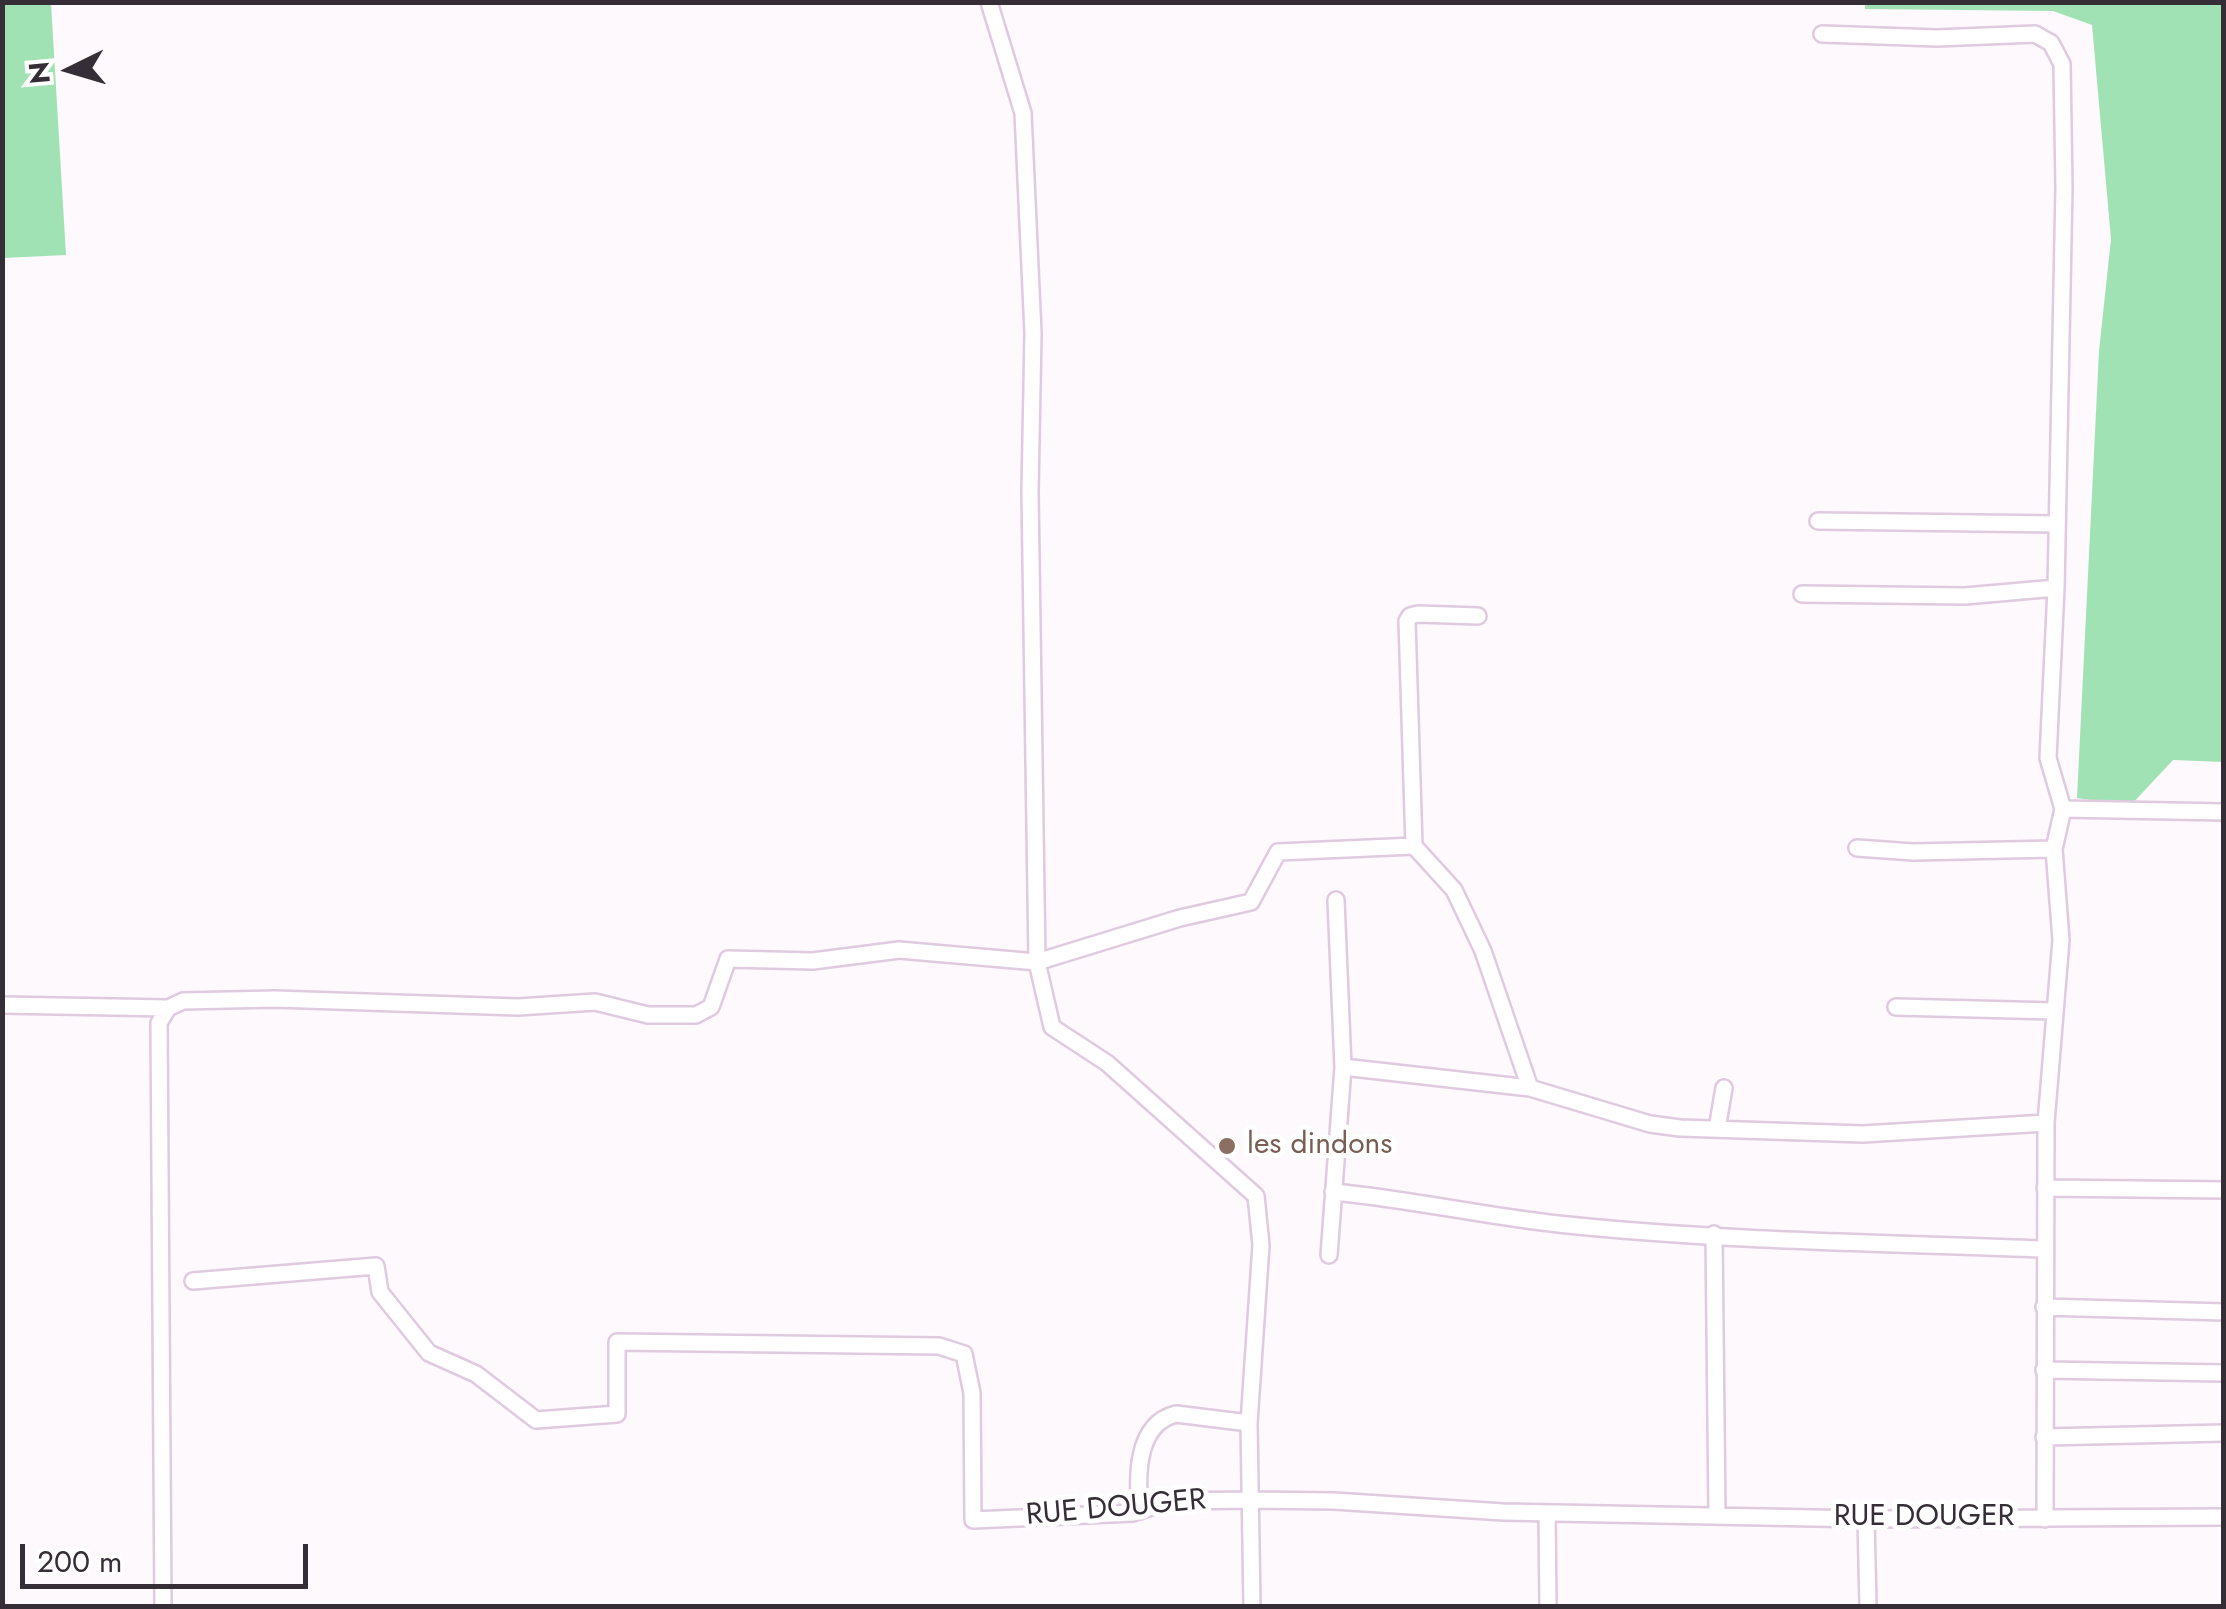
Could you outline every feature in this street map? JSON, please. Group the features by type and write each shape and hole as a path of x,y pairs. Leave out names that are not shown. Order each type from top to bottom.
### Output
{"street":[{"path":"989,2 1024,113 1033,333 1030,492 1037,962 1052,1027 1108,1063 1256,1196 1261,1245 1248,1423 1252,1606"},
{"path":"1822,34 1937,38 2035,34 2051,43 2062,64 2064,188 2056,588 2048,758 2063,809 2054,849 2060,940 2046,1123 2044,1518"},
{"path":"1818,521 2057,524"},
{"path":"1802,594 1965,596 2056,588"},
{"path":"1478,616 1418,614 1406,621 1414,846 1454,890 1483,950 1530,1088"},
{"path":"2063,809 2224,812"},
{"path":"2,1005 168,1008 183,1001 238,1000 518,1008 595,1002 648,1015 696,1016 711,1007 728,958 813,961 899,950 1037,962 1180,918 1251,902 1278,852 1414,846"},
{"path":"1857,848 1913,852 2054,849"},
{"path":"1328,1255 1343,1066 1336,900"},
{"path":"1896,1007 2054,1011"},
{"path":"164,1606 159,1023 168,1008"},
{"path":"1343,1066 1530,1088 1650,1124 1863,1134 2046,1123"},
{"path":"1717,1129 1724,1088"},
{"path":"2045,1188 2224,1190"},
{"path":"1333,1192 1558,1224 2044,1249"},
{"path":"1714,1234 1717,1516"},
{"name":"RUE DOUGER","path":"192,1281 376,1266 380,1292 429,1353 476,1374 536,1420 618,1414 618,1342 939,1346 964,1354 972,1393 973,1520 1140,1511 1170,1501 1252,1500 1547,1513 1866,1519 2224,1517"},
{"path":"2044,1308 2224,1312"},
{"path":"2044,1370 2224,1373"},
{"path":"1140,1511 1138,1462 1165,1418 1176,1414 1248,1423"},
{"path":"2044,1437 2224,1433"},
{"path":"1547,1513 1548,1606"},
{"path":"1866,1519 1868,1606"}],"green space":[{"path":"3,2 51,3 66,255 3,258"},
{"path":"1865,2 2223,3 2223,762 2173,760 2130,806 2077,798 2099,351 2111,239 2092,25 2053,11 1865,9"}],"place":[{"name":"les dindons","path":"1227,1146"}]}
